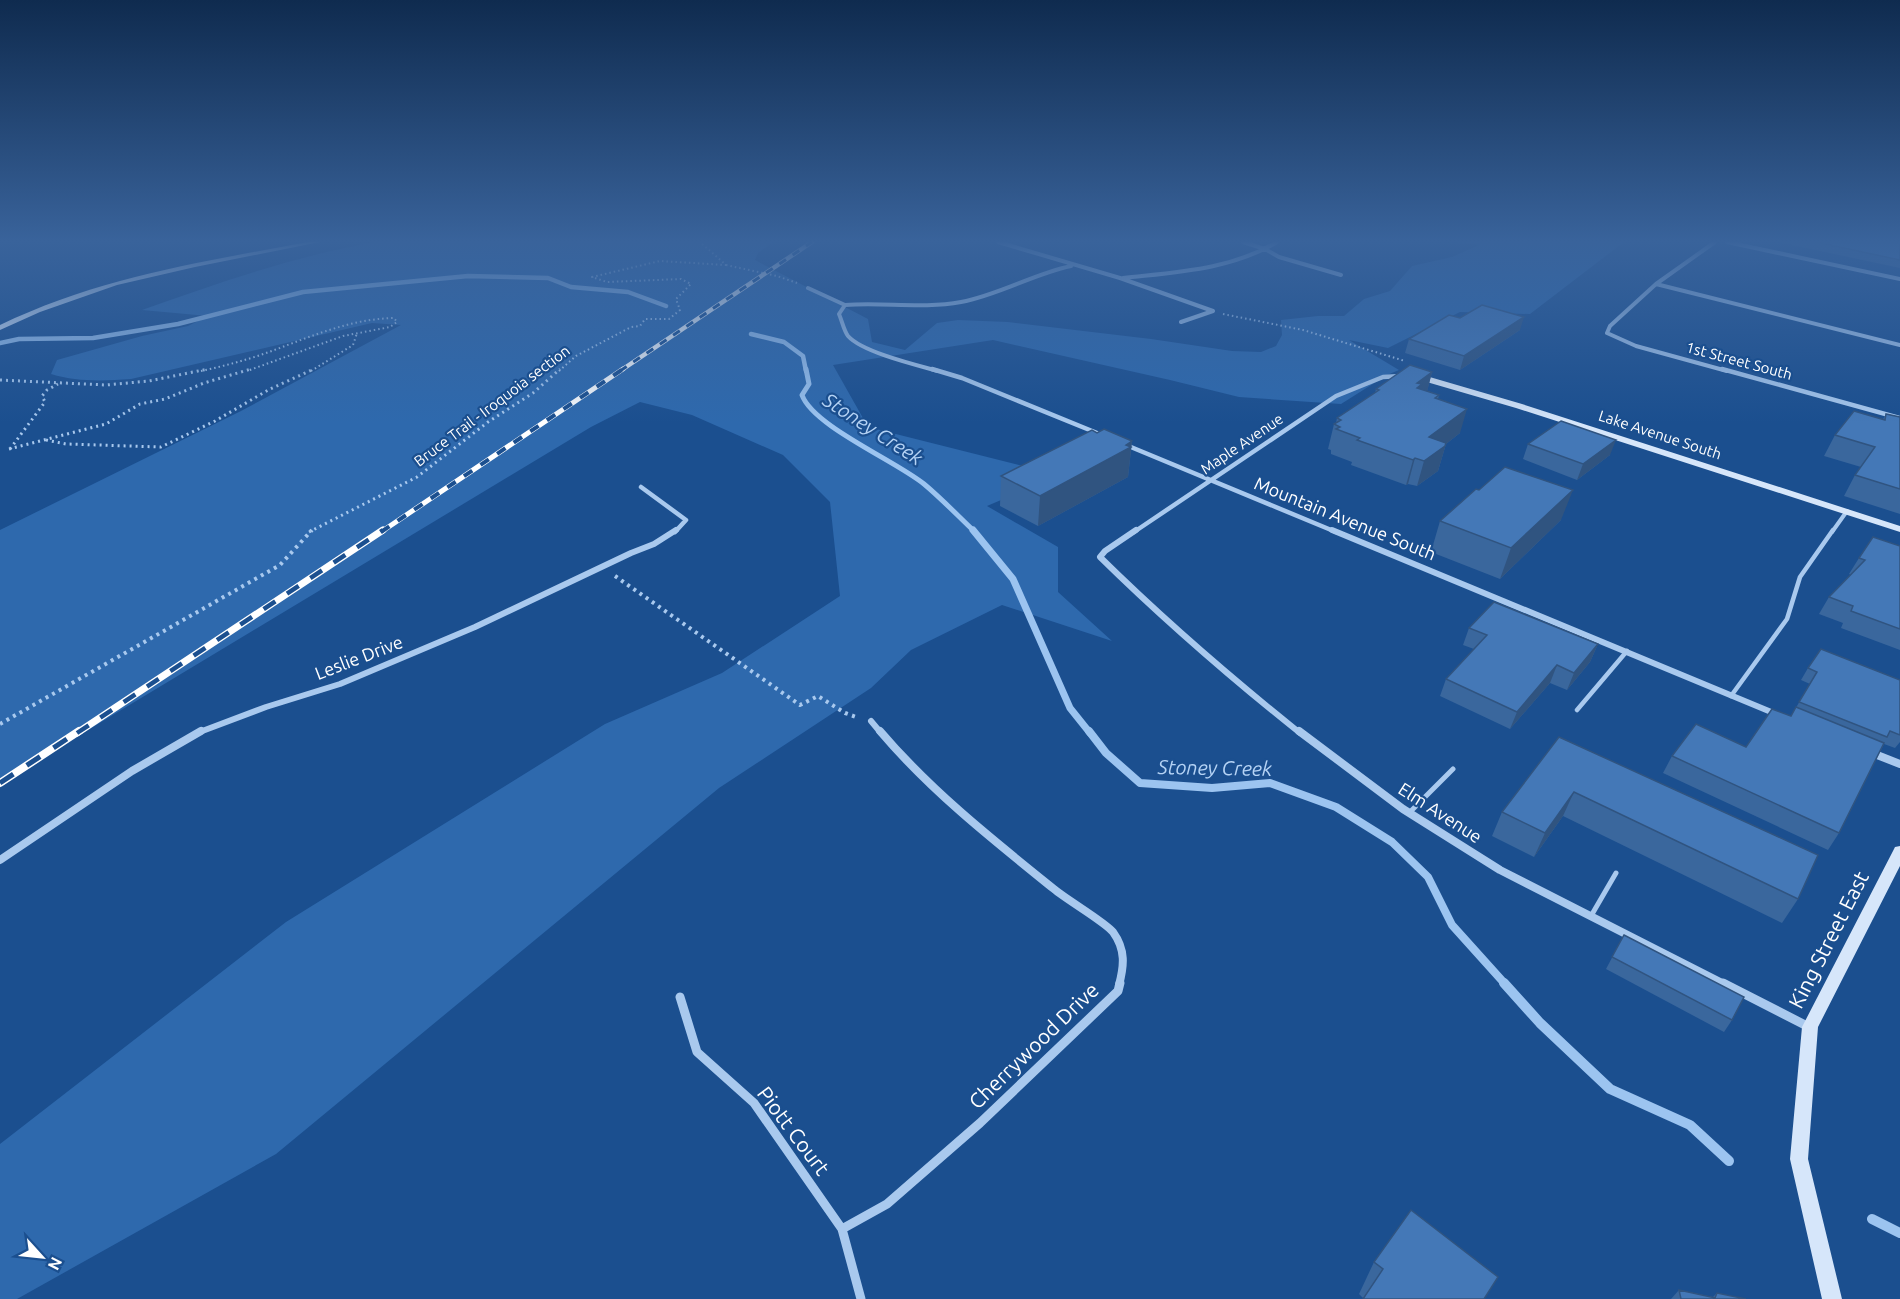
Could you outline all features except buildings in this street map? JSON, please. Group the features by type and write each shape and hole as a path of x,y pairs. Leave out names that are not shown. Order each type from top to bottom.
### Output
{"main road":[{"path":"0,328 54,303"},
{"name":"Lake Avenue South","path":"1409,375 1428,378 1519,406 1900,529"},
{"name":"King Street East","path":"1832,1299 1798,1159 1810,1027 1900,851"}],"street":[{"path":"840,303 845,305 933,305 956,303"},
{"path":"1192,303 1213,312"},
{"name":"1st Street South","path":"1636,303 1610,326 1607,333 1636,346 1900,418"},
{"path":"1730,303 1900,345"},
{"path":"845,305 839,314 847,335 856,343 893,358 962,378 1106,437"},
{"path":"1181,322 1213,312"},
{"name":"Maple Avenue","path":"1100,557 1105,550 1336,396 1383,377 1409,375"},
{"name":"Mountain Avenue South","path":"1117,442 1784,717"},
{"name":"Leslie Drive","path":"0,860 132,771 197,733 266,707 340,684 475,627 630,553 655,546 676,532 686,520 641,487"},
{"name":"Elm Avenue","path":"1100,557 1159,615 1225,673 1313,743 1409,813 1500,870 1810,1027"},
{"name":"Cherrywood Drive","path":"842,1229 886,1204 980,1123 1118,991 1125,961 1113,932 1062,896 982,831 912,769 871,721"},
{"path":"1869,752 1900,764"},
{"name":"Piott Court","path":"680,997 697,1052 754,1103 842,1229"},
{"path":"842,1229 861,1299"}],"lane":[{"path":"1731,696 1787,619 1800,577 1847,511"},
{"path":"1577,711 1627,651"},
{"path":"1409,813 1453,769"},
{"path":"1591,916 1617,873"}],"path":[{"name":"Bruce Trail - Iroquoia section","path":"0,724 280,565 309,532 417,477 488,422 533,393 576,356 631,327 640,326 645,319 669,319 680,310 677,303"},
{"path":"1213,312 1303,330 1409,363"},
{"path":"0,380 20,379 114,385 195,373 264,354 313,336 366,321 394,318 397,322 390,327 357,333 230,377 204,383 165,399 131,406 116,420 9,449 45,402 42,396 46,390 59,383"},
{"path":"45,440 66,444 161,447 339,355 353,345 357,333"},
{"path":"602,567 800,705 818,696 845,713 871,721"}],"shaded area":[{"path":"163,303 837,303 868,319 872,342 905,350 937,323 958,320 1008,322 1232,351 1261,352 1276,346 1282,335 1281,320 1344,316 1360,303 1545,303 1530,314 1460,312 1388,348 1349,340 1399,370 1341,404 1239,397 993,340 833,365 868,427 1027,467 1027,489 987,506 1058,547 1058,592 1112,641 1002,605 911,650 871,688 719,788 276,1154 17,1299 0,1299 0,1144 286,922 605,724 722,673 840,596 830,502 783,455 692,415 640,402 591,427 0,783 0,530 241,411 401,325 372,323 131,379 90,380 51,374 57,360 142,336 188,326 208,316 142,310"}],"waterway":[{"name":"Stoney Creek","path":"0,343 19,339 93,338 178,324 262,303"},
{"name":"Stoney Creek","path":"657,303 666,306"},
{"name":"Stoney Creek","path":"751,334 784,342 803,356 806,371"},
{"name":"Stoney Creek","path":"806,369 809,384 802,395 809,407 838,431 924,484 973,530"},
{"name":"Stoney Creek","path":"973,530 1013,579 1070,708 1090,733"},
{"name":"Stoney Creek","path":"1089,731 1106,753 1140,783 1212,788 1270,783 1336,807 1392,842 1428,877 1452,925 1506,985"},
{"name":"Stoney Creek","path":"1504,983 1540,1023 1610,1089 1690,1125 1729,1161"},
{"name":"Stoney Creek","path":"1872,1219 1900,1233"}],"railway":[{"path":"620,371 722,303"},
{"path":"381,532 623,369"},
{"path":"77,733 383,530"},
{"path":"0,783 79,731"}]}
